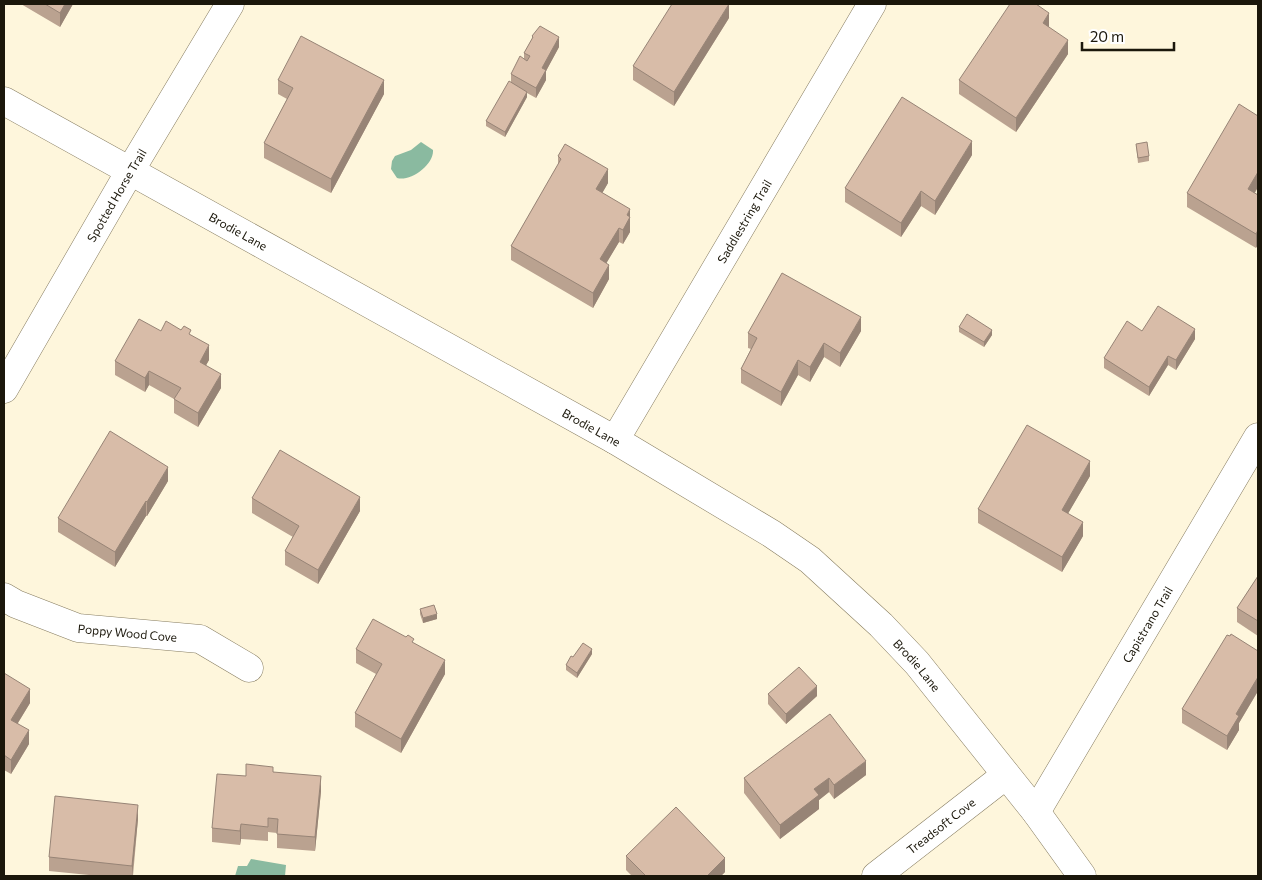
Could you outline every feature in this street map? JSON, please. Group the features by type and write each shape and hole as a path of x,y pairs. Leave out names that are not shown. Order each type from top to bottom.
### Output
{"street":[{"name":"Spotted Horse Trail","path":"4,389 130,171 230,4"},
{"name":"Saddlestring Trail","path":"616,440 872,4"},
{"name":"Brodie Lane","path":"4,101 616,440 772,534 810,560 881,625 917,663 1036,812 1082,876"},
{"name":"Capistrano Trail","path":"1036,812 1258,437"},
{"name":"Poppy Wood Cove","path":"4,597 16,604 78,628 200,639 249,668"},
{"name":"Treadsoft Cove","path":"876,876 1006,775"}],"shaded area":[{"path":"421,142 433,150 430,161 414,175 402,179 397,178 391,169 395,156 411,150"},
{"path":"251,859 286,865 285,876 235,876 238,866 247,866"}],"building":[{"path":"45,4 65,4 60,13"},
{"path":"672,4 729,4 674,92 633,66"},
{"path":"1010,4 1036,4 1049,13 1043,23 1068,40 1016,118 959,80"},
{"path":"540,26 559,37 542,68 546,70 536,88 511,74 520,56 527,61 530,56 524,53 532,36"},
{"path":"301,36 384,80 331,179 264,143 293,88 278,80"},
{"path":"509,81 527,92 505,132 486,121"},
{"path":"902,97 972,141 935,201 921,191 901,223 845,188"},
{"path":"1239,104 1258,116 1258,172 1248,189 1258,195 1258,230 1256,234 1187,193"},
{"path":"1147,142 1149,156 1138,158 1136,144"},
{"path":"565,144 608,169 596,189 630,209 627,215 630,217 623,230 619,228 600,259 609,265 593,293 511,246 561,159 558,156"},
{"path":"782,273 861,317 840,353 824,343 810,367 798,360 781,392 741,369 757,338 748,333"},
{"path":"1158,306 1195,329 1176,360 1168,356 1149,387 1104,358 1127,321 1142,331"},
{"path":"967,314 992,330 984,342 959,327"},
{"path":"139,319 161,331 166,321 181,330 184,326 191,330 189,334 209,345 200,362 221,374 198,413 174,399 181,388 149,371 145,378 115,361"},
{"path":"1027,425 1090,461 1062,510 1083,522 1062,557 978,509"},
{"path":"110,431 168,467 115,552 58,518"},
{"path":"280,450 360,497 318,570 285,551 299,526 252,498"},
{"path":"1258,576 1258,621 1237,608"},
{"path":"434,605 437,614 423,618 420,609"},
{"path":"373,619 406,637 408,635 414,639 412,642 445,660 401,739 355,713 382,664 356,649"},
{"path":"1231,634 1258,651 1258,677 1236,714 1239,716 1227,736 1182,709 1227,635 1230,636"},
{"path":"583,643 592,649 577,673 566,665 571,656 573,657"},
{"path":"799,667 817,686 786,714 768,694"},
{"path":"4,673 30,689 11,720 29,730 11,760 4,755"},
{"path":"830,714 866,761 834,785 829,778 814,789 819,795 780,825 744,778"},
{"path":"246,764 273,767 273,772 321,776 315,837 277,834 278,819 268,818 268,827 241,824 240,831 212,828 217,774 246,776"},
{"path":"55,796 138,805 132,866 49,857"},
{"path":"676,807 725,858 707,876 646,876 626,856"}]}
